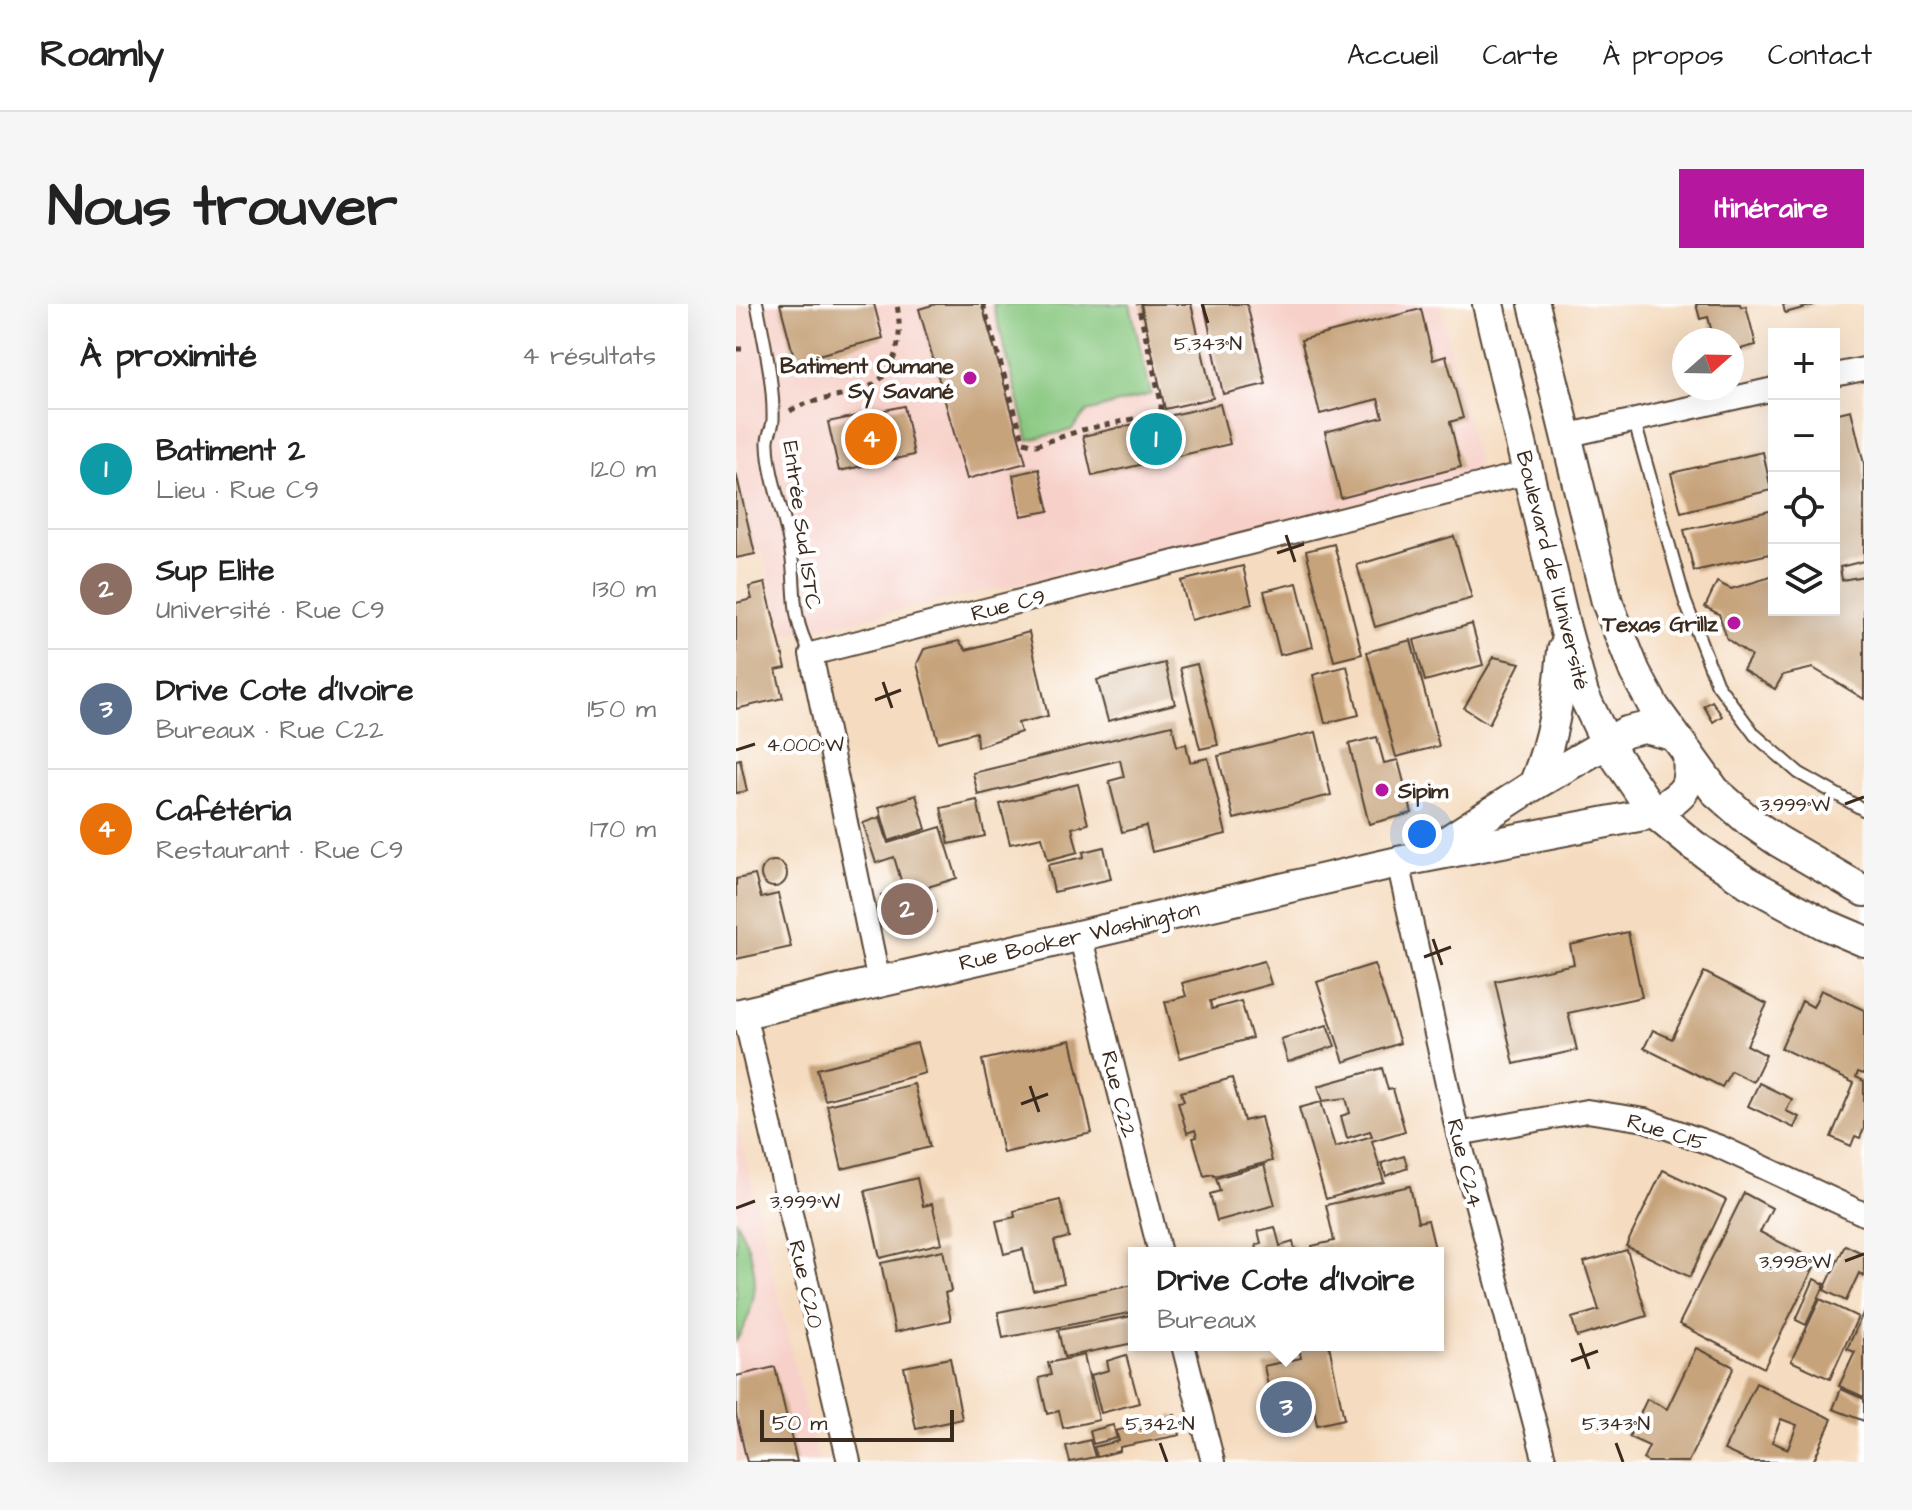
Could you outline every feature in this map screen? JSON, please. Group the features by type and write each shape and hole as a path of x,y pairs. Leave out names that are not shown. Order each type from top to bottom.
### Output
{"street":[{"name":"Boulevard de l'Université","path":"1488,304 1564,624 1583,694 1607,744 1654,813 1693,845 1747,882 1824,924 1864,941"},
{"name":"Boulevard de l'Université","path":"1534,304 1607,602 1635,672 1680,744 1715,791 1778,841 1864,891"},
{"path":"1840,374 1864,369"},
{"path":"1565,436 1768,390"},
{"name":"Rue C9","path":"811,654 1530,472"},
{"path":"1534,785 1550,741 1558,705 1564,624"},
{"path":"811,654 879,982"},
{"name":"Rue Booker Washington","path":"740,1014 1411,859 1654,813 1686,789 1689,777 1680,744 1644,728 1635,728 1411,859"},
{"name":"Rue C24","path":"1411,859 1458,1134 1545,1462"},
{"name":"Rue C22","path":"1080,935 1158,1247"},
{"name":"Rue C20","path":"740,1014 849,1462"},
{"name":"Rue C15","path":"1458,1134 1587,1111 1645,1120 1720,1147 1864,1214"},
{"path":"1185,1351 1213,1462"}],"lane":[{"name":"Entrée Sud ISTC","path":"757,304 772,394 773,424 767,440 791,549 793,598 799,631 811,654"},
{"path":"1634,420 1685,601 1717,684 1755,735 1799,773 1864,810"}],"path":[{"path":"773,424 807,402 864,391 878,383 888,373 899,344 897,304"},
{"path":"983,304 1024,442 1036,445 1082,430 1161,413 1138,304"}],"shaded area":[{"path":"736,304 1440,304 1480,474 1084,570 785,635 762,551 736,558"},
{"path":"736,1117 818,1462 736,1462"}],"green space":[{"path":"993,304 1130,304 1151,394 1087,412 1071,430 1029,440"},
{"path":"736,1221 750,1252 755,1281 750,1311 736,1341"}],"building":[{"path":"780,304 874,304 883,338 795,361"},
{"name":"Batiment Oumane Sy Savané","path":"936,304 982,304 1026,463 967,479 919,309"},
{"path":"1141,304 1191,304 1213,398 1165,409"},
{"path":"1204,304 1247,304 1266,384 1223,394"},
{"path":"1696,304 1746,306 1756,345 1744,348 1744,328 1711,328 1708,317 1700,319"},
{"path":"1783,304 1814,304 1814,305 1785,313"},
{"path":"1421,309 1433,360 1446,356 1463,418 1450,422 1461,467 1341,498 1325,432 1383,417 1378,399 1320,414 1301,340"},
{"path":"1220,404 1230,444 1092,476 1083,436"},
{"path":"904,406 914,455 839,471 828,422"},
{"path":"1851,410 1864,464 1864,561 1840,567 1840,472 1840,413"},
{"path":"1763,452 1768,491 1681,512 1671,473"},
{"path":"1039,469 1049,511 1021,516 1013,475"},
{"path":"736,473 755,554 736,558"},
{"path":"1768,511 1768,554 1694,571 1684,530"},
{"path":"1454,536 1472,598 1375,627 1357,565"},
{"path":"1334,544 1362,654 1334,661 1306,551"},
{"path":"1243,566 1252,604 1191,620 1181,581"},
{"path":"1840,567 1842,580 1864,576 1864,699 1813,668 1783,675 1775,689 1743,670 1751,656 1727,639 1719,614 1705,607 1717,582 1731,589 1768,578 1768,616 1840,616"},
{"path":"765,583 786,668 776,670 783,698 736,709 736,603 752,599 749,587"},
{"path":"1297,583 1313,647 1280,655 1264,591"},
{"path":"1472,624 1483,665 1425,681 1414,640"},
{"path":"1029,632 1048,716 1018,723 1021,732 977,747 976,732 938,742 917,664 924,649 959,641 966,650"},
{"path":"1411,640 1439,746 1396,757 1367,652"},
{"path":"1494,657 1520,663 1489,724 1464,708"},
{"path":"1165,663 1175,704 1108,721 1097,680"},
{"path":"1197,664 1218,745 1200,749 1180,668"},
{"path":"1347,666 1359,715 1325,723 1313,675"},
{"path":"1712,701 1722,716 1713,722 1704,706"},
{"path":"1172,725 1177,746 1186,744 1190,762 1208,758 1226,834 1152,852 1146,826 1122,832 1109,781 1124,777 1120,760 978,795 973,773"},
{"path":"1316,732 1331,795 1234,819 1218,756"},
{"path":"1377,737 1384,763 1398,760 1412,813 1369,824 1349,744"},
{"path":"740,759 747,791 736,793 736,760"},
{"path":"1078,784 1088,824 1072,828 1078,852 1048,860 1042,837 1010,844 1000,804"},
{"path":"916,795 926,829 889,841 879,807"},
{"path":"977,800 985,836 949,844 941,808"},
{"path":"880,817 888,843 941,827 957,878 905,894 894,857 876,863 863,823"},
{"path":"1104,847 1111,879 1054,892 1048,865 1084,857 1083,852"},
{"path":"774,861 783,865 787,874 783,883 774,887 765,883 761,874 765,865"},
{"path":"755,875 761,898 778,894 791,947 736,959 736,879"},
{"path":"929,889 936,912 891,926 881,895 893,891 896,899"},
{"path":"1628,932 1642,997 1568,1013 1577,1050 1514,1064 1495,981 1574,964 1570,945"},
{"path":"1264,961 1271,984 1210,1001 1212,1009 1241,1001 1252,1038 1180,1058 1165,1002 1186,996 1182,983"},
{"path":"1374,964 1400,1043 1344,1062 1317,982"},
{"path":"1704,972 1767,1004 1747,1045 1766,1055 1753,1082 1731,1071 1722,1087 1644,1048 1653,1030 1672,1039"},
{"path":"1821,990 1864,1010 1864,1074 1858,1072 1856,1077 1864,1081 1864,1129 1860,1138 1855,1136 1851,1146 1831,1137 1854,1083 1781,1048 1802,1001 1813,1007"},
{"path":"1327,1025 1335,1046 1288,1062 1281,1039"},
{"path":"1071,1040 1092,1133 1003,1153 982,1060"},
{"path":"917,1043 925,1073 825,1100 817,1069"},
{"path":"1382,1068 1388,1090 1393,1089 1405,1131 1372,1141 1384,1182 1326,1199 1299,1108 1321,1102 1335,1147 1372,1136 1370,1131 1347,1138 1341,1116 1350,1113 1346,1098 1323,1101 1318,1086"},
{"path":"1232,1078 1244,1121 1261,1117 1272,1161 1204,1176 1193,1138 1197,1137 1195,1130 1187,1133 1178,1102 1184,1101 1181,1092"},
{"path":"1759,1083 1792,1099 1786,1111 1799,1117 1794,1128 1748,1106"},
{"path":"914,1084 930,1147 842,1169 827,1105"},
{"path":"1404,1156 1408,1168 1386,1176 1382,1163"},
{"path":"1264,1165 1275,1205 1217,1221 1210,1194 1220,1191 1216,1178"},
{"path":"1663,1170 1726,1200 1690,1277 1626,1246"},
{"path":"917,1178 923,1206 932,1204 942,1243 880,1258 865,1191"},
{"path":"1410,1186 1418,1222 1428,1220 1435,1247 1312,1247 1334,1241 1326,1205"},
{"path":"1744,1193 1772,1208 1760,1232 1817,1261 1764,1368 1679,1324"},
{"path":"1060,1200 1069,1237 1054,1241 1064,1283 1033,1290 1023,1249 1004,1254 996,1221 1015,1217 1014,1211"},
{"path":"1275,1227 1280,1246 1293,1242 1294,1247 1256,1247 1261,1243 1258,1231"},
{"path":"1845,1245 1864,1254 1864,1276 1859,1273 1846,1301 1824,1290"},
{"path":"943,1250 951,1291 945,1293 951,1320 895,1332 881,1263"},
{"path":"1627,1250 1647,1316 1577,1337 1572,1318 1599,1310 1584,1262"},
{"path":"1814,1279 1825,1284 1806,1325 1796,1320"},
{"path":"1128,1286 1128,1313 1003,1338 998,1312"},
{"path":"1820,1299 1858,1317 1830,1379 1791,1361"},
{"path":"1864,1311 1864,1397 1839,1386 1855,1352 1847,1349"},
{"path":"1128,1317 1128,1344 1064,1357 1058,1330"},
{"path":"1696,1348 1734,1367 1688,1462 1648,1462 1643,1459 1649,1446 1629,1437 1647,1399 1667,1409"},
{"path":"1300,1351 1330,1351 1344,1419 1317,1425 1312,1400 1301,1402 1299,1394 1271,1400 1264,1366 1301,1358"},
{"path":"1084,1355 1099,1420 1063,1428 1059,1411 1047,1414 1039,1378 1051,1375 1048,1363"},
{"path":"1126,1355 1139,1403 1101,1413 1091,1375 1109,1370 1107,1361"},
{"path":"950,1358 962,1419 916,1429 904,1367"},
{"path":"775,1367 797,1462 747,1462 736,1414 736,1376"},
{"path":"1756,1383 1832,1419 1813,1462 1750,1462 1724,1450","holes":["1781,1419 1797,1425 1788,1449 1772,1442"]},
{"path":"1841,1389 1864,1399 1864,1421 1833,1409"},
{"path":"1175,1415 1180,1435 1120,1447 1120,1451 1097,1457 1094,1447 1119,1441 1116,1431"},
{"path":"1113,1425 1117,1438 1093,1444 1090,1431"},
{"path":"1090,1440 1095,1457 1070,1462 1066,1446"}],"place":[{"name":"Batiment Oumane Sy Savané","path":"970,378"},
{"name":"Cafétéria","path":"871,439"},
{"name":"Batiment 2","path":"1156,439"},
{"name":"Texas Grillz","path":"1734,623"},
{"name":"Sipim","path":"1382,790"},
{"name":"Sup Elite","path":"907,909"},
{"name":"Drive Cote d'Ivoire","path":"1286,1407"}]}
